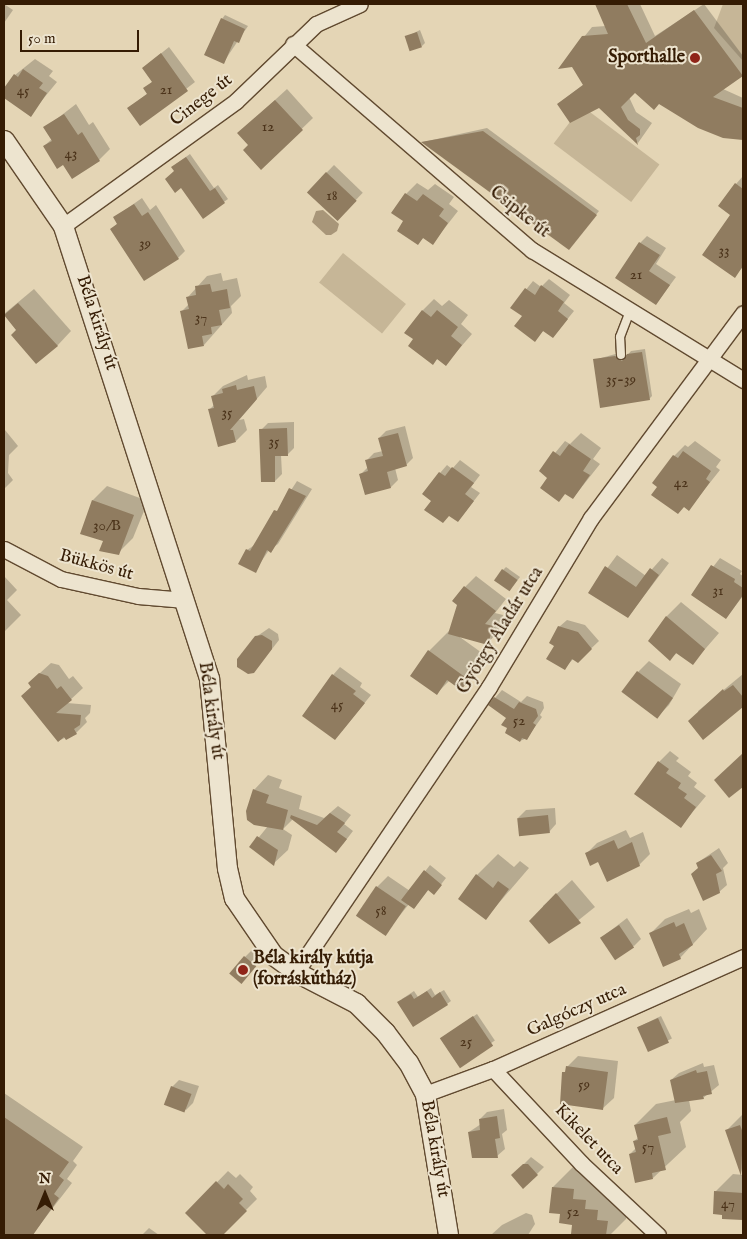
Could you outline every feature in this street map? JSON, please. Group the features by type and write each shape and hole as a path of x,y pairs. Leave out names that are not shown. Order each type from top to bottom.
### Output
{"street":[{"name":"Cinege út","path":"63,226 236,101 293,44 316,24 360,4"},
{"name":"Csipke út","path":"293,44 532,250 743,380"},
{"name":"Béla király út","path":"4,140 63,226 209,678 227,868 234,898 273,955 296,972 356,1004 385,1032 408,1062 425,1094 448,1235"},
{"name":"György Aladár utca","path":"296,972 489,687 591,518 743,313"},
{"name":"Bükkös út","path":"4,549 61,579 138,596 185,600"},
{"name":"Galgóczy utca","path":"425,1094 493,1069 743,957"},
{"name":"Kikelet utca","path":"493,1069 582,1164 658,1235"}],"lane":[{"path":"621,355 620,337 630,311"}],"shaded area":[{"path":"723,4 743,4 743,61 714,28"},
{"path":"582,106 659,164 631,202 554,144"},
{"path":"323,210 339,224 337,231 331,235 326,235 312,222 316,211"},
{"path":"343,253 406,304 382,334 319,283"}],"building":[{"path":"595,4 627,4 646,43 694,10 743,76 713,97 743,108 743,140 723,138 698,128 659,104 654,110 635,93 621,107 628,120 640,129 640,135 636,138 638,145 599,108 570,123 557,104 583,85 572,67 558,69 582,36 608,34"},
{"path":"221,18 245,29 239,43 234,41 224,64 204,55"},
{"path":"417,32 422,47 410,51 405,36"},
{"path":"161,53 188,91 140,126 127,108 147,94 143,88 152,82 142,68"},
{"path":"23,69 43,83 39,88 47,93 31,117 4,98 4,88 14,74 18,77"},
{"path":"275,100 303,130 261,170 243,150 248,145 237,133"},
{"path":"64,114 78,135 82,132 100,161 72,179 63,165 57,169 43,146 52,141 43,127"},
{"path":"483,131 597,215 569,250 421,142"},
{"path":"186,157 210,191 215,188 225,203 203,219 181,188 175,193 165,179 174,171 171,167"},
{"path":"326,172 357,201 338,221 307,192"},
{"path":"735,183 743,189 743,266 735,278 702,255 730,215 718,206"},
{"path":"405,193 417,201 423,194 444,209 439,216 448,223 433,245 423,238 418,245 397,231 403,221 391,213"},
{"path":"134,204 142,216 148,212 179,259 144,281 110,229 117,224 113,217"},
{"path":"639,242 660,255 649,271 670,285 656,305 615,278"},
{"path":"210,284 212,292 227,289 230,308 219,310 222,325 211,327 212,334 202,336 204,346 188,349 180,311 189,309 186,297 196,295 195,286"},
{"path":"541,285 564,302 558,311 568,319 553,338 543,331 535,342 514,326 522,316 510,308 525,288 535,295"},
{"path":"18,303 58,346 36,364 11,335 16,330 4,315"},
{"path":"422,310 431,317 437,310 458,327 451,336 462,345 446,366 437,359 433,365 408,346 413,339 404,333"},
{"path":"642,352 650,400 600,408 593,359 615,356 622,361 627,354"},
{"path":"236,385 237,390 254,386 257,399 230,430 233,430 236,442 218,447 208,409 214,408 211,396 223,393 222,389"},
{"path":"287,428 288,456 275,456 275,482 261,482 259,429"},
{"path":"398,433 407,466 387,472 391,488 365,495 359,474 368,471 365,460 383,456 378,438"},
{"path":"569,444 591,459 583,471 590,475 573,499 565,494 559,502 540,488 547,478 539,471 553,451 560,456"},
{"path":"683,451 711,471 706,479 710,482 689,511 684,507 678,514 651,495 657,487 652,483 673,455 678,458"},
{"path":"452,467 474,483 465,494 474,501 458,522 449,516 443,523 424,510 431,501 422,494 439,472 445,476"},
{"path":"289,488 306,496 271,553 267,550 256,573 238,564 246,549 250,551 274,510 277,511"},
{"path":"92,500 134,515 119,555 99,551 103,541 80,534"},
{"path":"711,565 735,579 734,582 743,588 743,595 726,619 691,595"},
{"path":"605,566 636,587 650,568 659,575 628,618 588,593"},
{"path":"502,569 518,580 510,591 494,580"},
{"path":"464,586 496,611 485,624 493,626 488,645 448,634 457,605 452,601"},
{"path":"666,616 705,649 693,665 676,653 670,661 648,641"},
{"path":"558,626 578,632 592,649 578,663 572,659 565,670 546,659 554,646 549,643"},
{"path":"262,635 272,641 272,649 254,673 248,674 237,667 237,659 255,636"},
{"path":"428,650 469,680 461,690 447,680 437,695 410,676"},
{"path":"637,671 673,698 657,719 621,692"},
{"path":"39,673 48,676 57,689 61,686 72,700 56,713 81,715 80,725 74,729 77,734 66,740 64,737 58,742 21,696 31,687 28,683"},
{"path":"332,674 356,691 353,694 365,703 335,740 302,716"},
{"path":"733,685 743,697 743,707 703,740 688,721 723,689 724,691"},
{"path":"494,697 514,709 519,702 536,709 538,716 533,723 536,725 527,740 522,738 520,742 505,733 507,728 501,725 506,718 488,705"},
{"path":"743,753 743,787 729,798 714,780"},
{"path":"658,761 669,769 666,773 681,783 678,788 687,794 684,798 696,807 681,828 634,794"},
{"path":"253,789 269,795 266,803 288,810 283,830 254,825 247,820 246,811"},
{"path":"330,813 345,823 337,832 347,839 336,853 290,818 291,815 317,825"},
{"path":"548,815 550,833 519,836 517,818"},
{"path":"257,836 278,850 274,866 249,847"},
{"path":"614,840 618,849 632,842 640,866 607,882 598,862 590,866 585,853"},
{"path":"711,855 722,871 716,874 720,893 703,901 691,874 698,868 696,863"},
{"path":"424,870 442,885 434,895 428,890 414,909 401,900"},
{"path":"476,874 493,888 498,881 509,889 486,920 458,899"},
{"path":"376,886 406,906 386,936 356,916"},
{"path":"556,893 581,923 549,944 529,921"},
{"path":"674,922 676,927 684,923 693,945 679,954 681,959 663,967 649,933"},
{"path":"619,925 634,947 615,960 600,938"},
{"name":"Béla király kútja (forráskútház)","path":"244,956 256,966 241,984 229,974"},
{"path":"427,991 432,998 440,992 448,1005 413,1027 397,1002 411,994 414,999"},
{"path":"473,1016 493,1046 460,1068 440,1038"},
{"path":"658,1018 669,1043 648,1052 637,1027"},
{"path":"566,1066 608,1072 603,1110 560,1104 562,1072 565,1072"},
{"path":"696,1070 697,1073 707,1071 712,1094 703,1096 704,1099 675,1103 670,1080"},
{"path":"171,1086 192,1094 184,1113 164,1105"},
{"path":"497,1116 500,1138 495,1139 498,1158 472,1158 468,1132 480,1130 479,1119"},
{"path":"4,1117 69,1162 59,1176 64,1180 54,1194 59,1198 33,1235 4,1235"},
{"path":"667,1117 671,1133 658,1136 666,1170 652,1173 653,1179 635,1183 629,1154 636,1152 633,1141 638,1140 634,1125"},
{"path":"740,1125 743,1133 741,1176 725,1130"},
{"path":"523,1164 528,1164 538,1175 523,1189 511,1175"},
{"path":"216,1181 224,1189 228,1184 243,1199 239,1203 247,1211 223,1235 207,1235 185,1213"},
{"path":"552,1187 574,1189 573,1199 586,1200 585,1209 598,1210 597,1220 608,1221 606,1235 571,1234 572,1225 559,1223 560,1214 549,1213"},
{"path":"714,1191 743,1193 743,1220 722,1219 722,1215 713,1214"}],"place":[{"name":"Sporthalle","path":"695,58"},
{"name":"Béla király kútja (forráskútház)","path":"243,970"}]}
